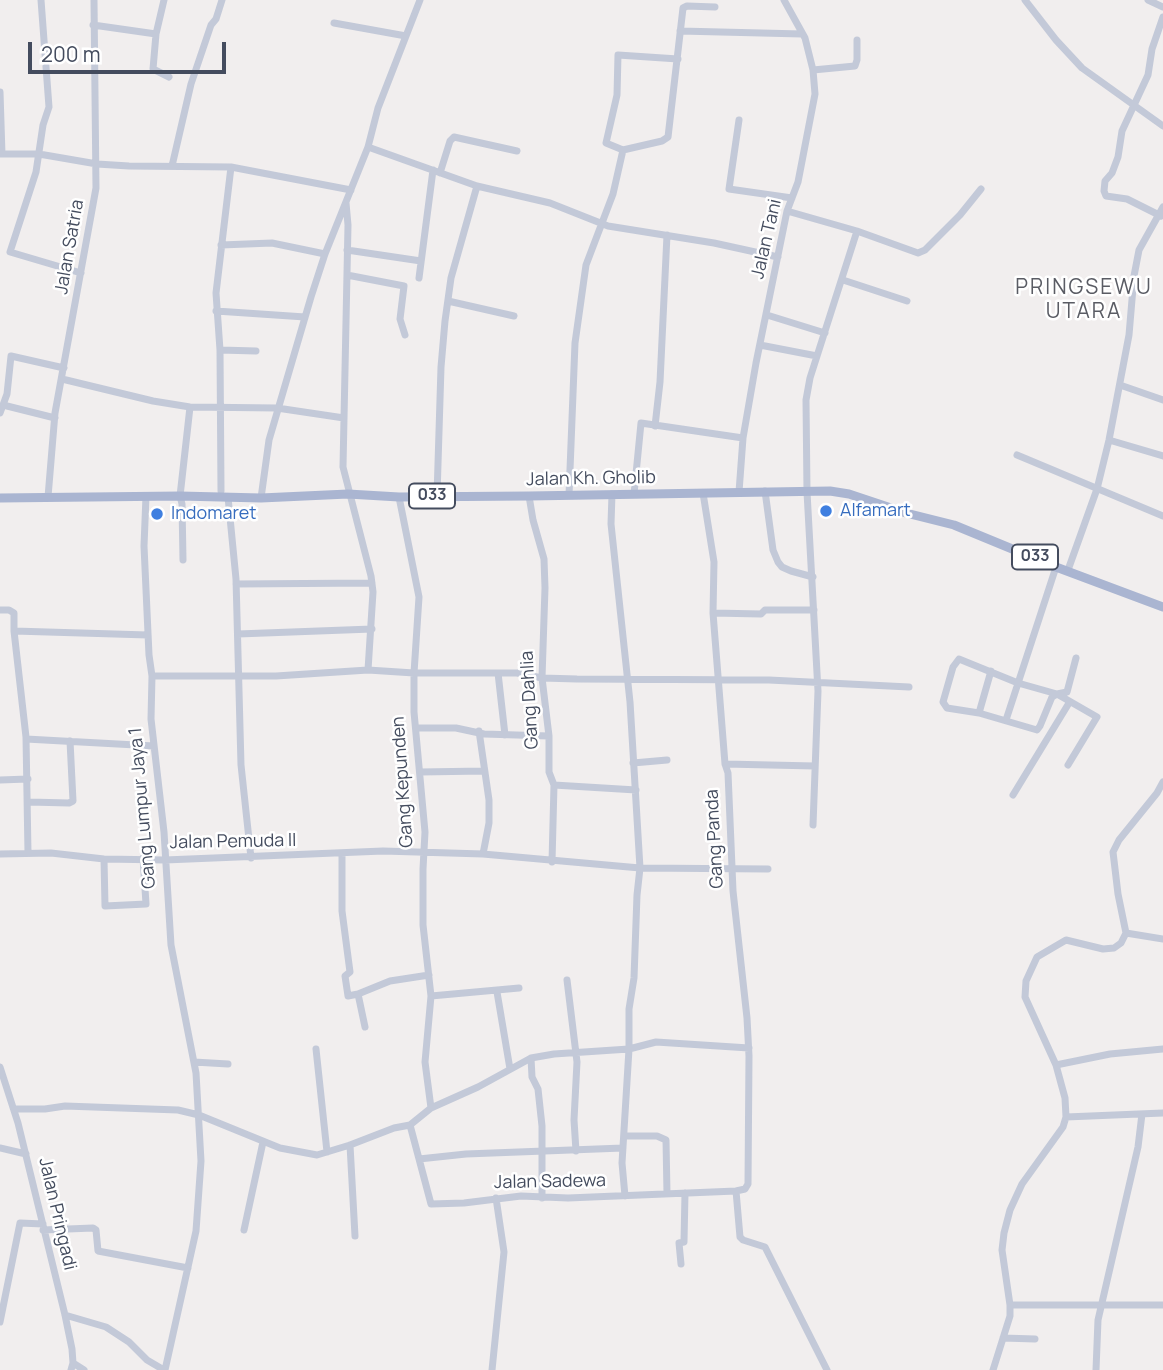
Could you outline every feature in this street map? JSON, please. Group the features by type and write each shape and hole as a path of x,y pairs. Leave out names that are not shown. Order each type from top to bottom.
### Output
{"main road":[{"name":"Jalan Kh. Gholib","path":"0,498 225,494 261,498 348,494 399,497 529,496 830,491 954,525 1163,607"}],"street":[{"path":"10,252 36,172 49,97 41,0"},
{"name":"Jalan Satria","path":"48,497 55,418 96,188 94,0"},
{"path":"164,0 156,34 153,69 169,77"},
{"path":"172,166 199,58 222,0"},
{"path":"261,498 269,440 277,408 325,254 368,147 378,108 420,0"},
{"name":"Jalan Tani","path":"739,492 743,438 760,345 788,211 798,182 815,94 813,70 802,34 784,0"},
{"path":"1025,0 1082,68 1163,126"},
{"path":"1148,0 1163,7"},
{"path":"678,59 618,55 617,94 606,143 623,150 667,138 678,59 680,30 685,7 715,7"},
{"path":"1161,216 1127,199 1106,196 1105,181 1112,173 1118,157 1122,131 1148,75 1152,49 1163,17"},
{"path":"334,23 406,36"},
{"path":"93,25 156,34"},
{"path":"680,30 802,34"},
{"path":"813,70 855,66 857,40"},
{"path":"0,92 1,154 39,154 97,164 231,167 351,190"},
{"path":"739,120 729,189 792,198"},
{"path":"419,278 437,172 450,141 454,137 517,151"},
{"path":"368,147 477,186 550,203 608,226 714,243 778,257"},
{"path":"569,495 578,313 586,265 613,194 623,150"},
{"path":"231,167 216,312 220,350 225,494 236,584 241,765 251,858"},
{"path":"437,496 441,367 448,300 451,278 477,186"},
{"path":"788,211 857,231 912,252 922,252 960,215 981,188"},
{"path":"346,199 343,467 372,583 372,629 368,670"},
{"path":"1068,570 1097,489 1109,440 1129,335 1139,250 1161,216 1163,207"},
{"path":"813,825 818,722 807,492 806,400 817,356 857,231"},
{"path":"655,426 660,383 667,235"},
{"path":"221,245 272,243 325,254"},
{"path":"347,250 421,261"},
{"path":"0,252 10,252 81,273"},
{"path":"347,275 404,286 400,319 405,335"},
{"path":"843,280 907,301"},
{"path":"448,300 514,316"},
{"path":"216,312 305,317"},
{"path":"767,315 825,332"},
{"path":"760,345 817,356"},
{"path":"220,350 256,351"},
{"path":"0,414 7,394 11,356 64,368"},
{"path":"62,379 190,407 277,408 344,418"},
{"path":"1120,385 1163,400"},
{"path":"3,405 55,418"},
{"path":"183,560 180,496 190,407"},
{"path":"634,494 641,423 743,438"},
{"path":"1109,440 1163,456"},
{"path":"1017,455 1163,516"},
{"path":"765,491 773,550 778,562 782,567 813,577"},
{"name":"Gang Panda","path":"703,493 714,562 713,613 749,1048 748,1184"},
{"path":"612,494 611,524 628,680 640,868 622,1148 625,1196"},
{"name":"Gang Lumpur Jaya 1","path":"146,496 144,547 152,676 151,719 164,832 171,945 194,1062 199,1115 199,1203 188,1268 164,1370"},
{"name":"Gang Dahlia","path":"529,496 544,559 542,678 549,736 549,772 554,785 552,862"},
{"name":"Gang Kepunden","path":"399,497 419,597 414,673 425,832 424,925 431,996 425,1062 430,1108"},
{"path":"1006,720 1056,567"},
{"path":"236,584 372,583"},
{"path":"0,610 13,611 26,739 28,853"},
{"path":"713,613 761,614 765,610 814,610"},
{"path":"238,634 372,629"},
{"path":"14,631 148,635"},
{"path":"1068,765 1097,717 1057,694 1018,683 959,659 953,667 943,705 1037,730 1050,700 1057,694 1067,692 1076,658"},
{"path":"152,676 303,675 368,670 498,673 542,678 769,680 908,687"},
{"path":"979,713 991,671"},
{"path":"498,673 505,735"},
{"path":"1013,795 1069,703"},
{"path":"416,728 456,728 505,735 549,736"},
{"path":"479,732 489,823 483,854"},
{"path":"26,739 154,747"},
{"path":"29,802 73,801 70,741"},
{"path":"633,763 667,760"},
{"path":"725,764 815,766"},
{"path":"420,772 484,771"},
{"path":"0,780 28,779"},
{"path":"993,1370 1008,1327 1010,1305 1002,1250 1007,1222 1022,1184 1063,1127 1066,1117 1065,1098 1056,1065 1024,997 1026,981 1037,957 1066,940 1103,949 1114,948 1121,943 1126,933 1118,894 1114,852 1119,839 1149,804 1163,782"},
{"path":"554,785 636,790"},
{"name":"Jalan Pemuda II","path":"0,854 51,853 104,859 165,860 342,855 383,851 483,854 640,868 768,869"},
{"path":"342,855 342,911 350,972 345,976 348,996 390,981 429,975"},
{"path":"104,859 105,906 146,904 143,859"},
{"path":"1126,933 1163,939"},
{"path":"567,980 575,1053 576,1151"},
{"path":"431,996 519,988"},
{"path":"497,992 510,1069"},
{"path":"358,994 365,1027"},
{"path":"14,1109 65,1106 178,1110 199,1115 263,1142 300,1154 317,1155 410,1125 430,1108 478,1087 531,1058 629,1049 656,1042 749,1048"},
{"path":"316,1049 327,1152"},
{"path":"1056,1065 1110,1054 1163,1049"},
{"path":"531,1058 532,1077 538,1089 542,1198"},
{"path":"194,1062 228,1064"},
{"name":"Jalan Pringadi","path":"0,1067 26,1154 65,1315 72,1367"},
{"path":"1066,1117 1163,1113"},
{"path":"1096,1370 1095,1350 1101,1306 1138,1147 1142,1114"},
{"name":"Jalan Sadewa","path":"410,1125 431,1204 521,1196 542,1198 736,1191 745,1189 748,1184"},
{"path":"624,1136 657,1136 666,1140 667,1194"},
{"path":"244,1230 263,1142"},
{"path":"350,1145 355,1236"},
{"path":"0,1148 26,1154"},
{"path":"419,1158 622,1148"},
{"path":"736,1191 740,1237 765,1247 827,1370"},
{"path":"681,1264 679,1243 684,1242 685,1193"},
{"path":"492,1370 504,1252 496,1198"},
{"path":"0,1322 20,1223 43,1227 93,1228 96,1230 98,1251 188,1268"},
{"path":"1010,1305 1163,1306"},
{"path":"65,1315 106,1327 129,1342 146,1360 164,1370"},
{"path":"1003,1338 1035,1339"},
{"path":"72,1367 84,1370"}],"place":[{"name":"Alfamart","path":"826,511"},
{"name":"Indomaret","path":"157,514"}],"district":[{"name":"PRINGSEWU UTARA","path":"1084,300"}]}
